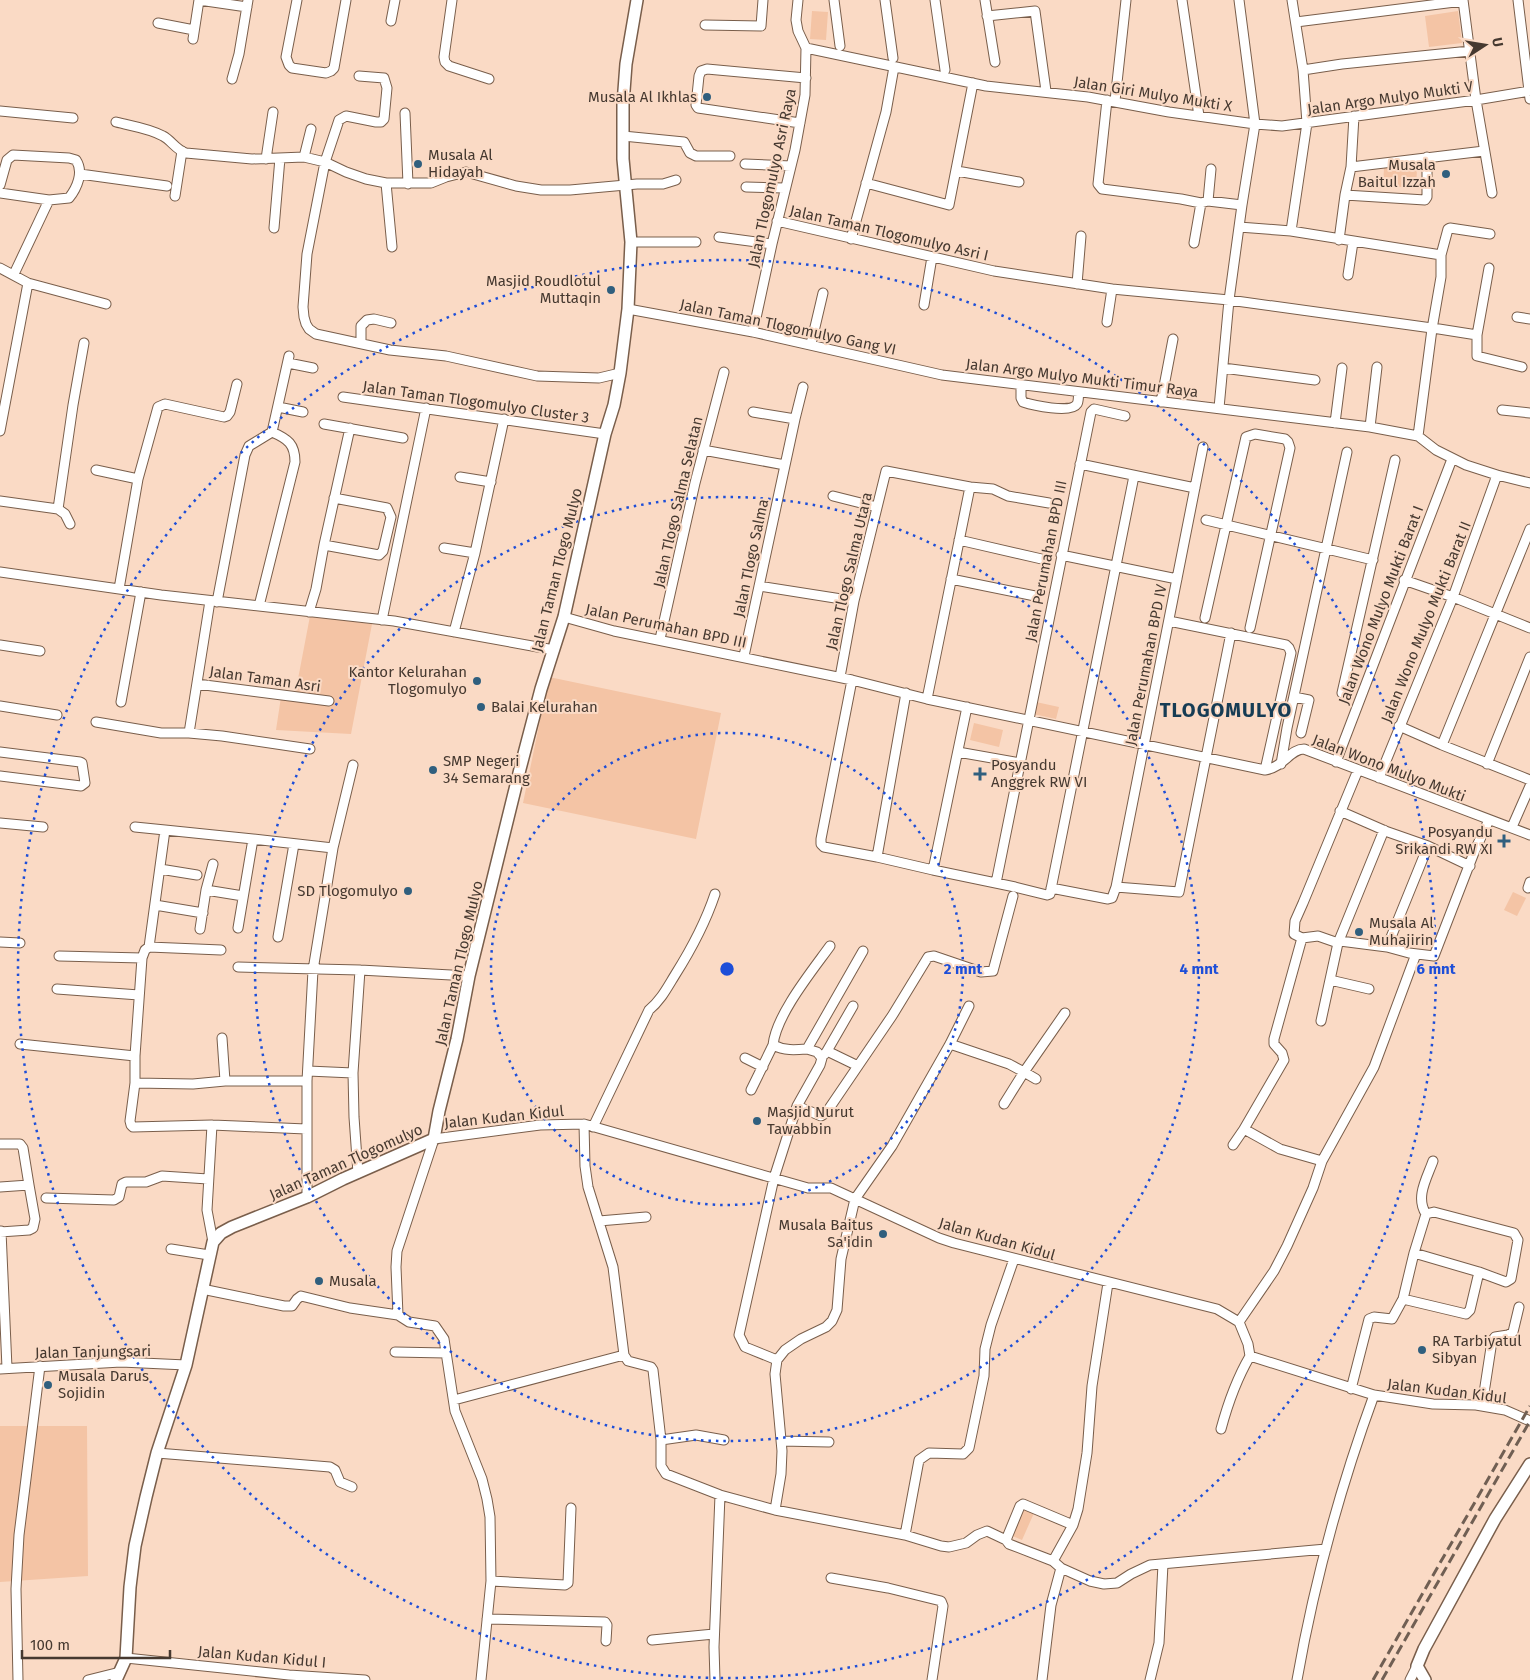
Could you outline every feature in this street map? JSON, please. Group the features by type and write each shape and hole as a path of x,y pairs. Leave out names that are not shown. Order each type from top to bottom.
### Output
{"street":[{"path":"158,23 194,34 199,0 247,4 239,54 232,79"},
{"path":"297,0 286,57 287,61 292,68 326,73 334,68 346,0"},
{"path":"391,21 395,0"},
{"path":"452,0 444,57 445,62 449,66 488,79"},
{"name":"Jalan Taman Tlogo Mulyo","path":"434,1139 469,976 541,689 564,617 620,373 628,308 631,242 623,136 626,64 637,0"},
{"path":"705,25 761,26 764,0"},
{"name":"Jalan Tlogomulyo Asri Raya","path":"752,332 791,166 805,95 806,48 798,31 796,20 798,0"},
{"path":"834,0 840,46"},
{"path":"851,239 886,112 894,63 885,0"},
{"path":"935,0 945,70"},
{"path":"985,0 995,62"},
{"path":"1126,0 1099,187 1102,189 1204,202 1242,205"},
{"path":"1182,0 1200,116"},
{"name":"Jalan Argo Mulyo Mukti Timur Raya","path":"1218,408 1229,300 1255,124 1239,0"},
{"path":"1291,231 1307,123 1292,0"},
{"path":"1296,22 1463,0 1476,100 1492,193"},
{"path":"1518,0 1530,94"},
{"path":"987,16 1035,11 1046,91"},
{"name":"Jalan Giri Mulyo Mukti X","path":"806,48 894,63 986,86 1046,91 1255,124"},
{"path":"1302,70 1394,58 1470,51"},
{"path":"800,123 698,108 696,105 699,76 701,71 707,68 806,78"},
{"path":"359,76 384,78 387,88 384,119 381,122 376,122 346,116 339,120 325,162 307,254 303,307 306,324 316,334 390,350 446,356 537,376 599,378 620,373"},
{"path":"866,183 949,204 973,83"},
{"name":"Jalan Argo Mulyo Mukti V","path":"1255,124 1282,126 1530,94"},
{"path":"0,111 73,118"},
{"path":"266,159 273,112"},
{"path":"405,112 408,184"},
{"path":"1340,240 1345,195 1351,167 1354,116"},
{"path":"116,122 157,133 182,151 266,159 304,157 325,162 353,175 386,183 431,184 446,177 466,172 516,186 541,190 663,184 676,180"},
{"path":"304,157 312,129"},
{"path":"623,136 684,142 690,153 696,156 730,156"},
{"path":"175,196 182,151"},
{"path":"1351,167 1484,151"},
{"path":"0,186 7,160 13,155 70,158 78,162 80,174 74,192 69,198 49,200 0,193"},
{"path":"1345,195 1425,200 1427,197 1427,157"},
{"path":"274,228 280,158"},
{"path":"745,164 791,166"},
{"path":"1194,243 1211,169"},
{"path":"957,171 1019,182"},
{"path":"80,174 167,186"},
{"path":"386,183 392,247"},
{"path":"746,187 785,188"},
{"path":"14,274 49,200"},
{"name":"Jalan Taman Tlogomulyo Asri I","path":"777,221 994,271 1112,289 1229,300 1477,335"},
{"path":"1239,227 1291,231 1441,255"},
{"path":"1490,234 1448,229 1441,255 1442,277 1432,328 1418,436 1436,450 1466,465 1530,483"},
{"path":"1077,284 1081,236"},
{"path":"719,237 772,244"},
{"path":"631,242 696,242"},
{"path":"1348,275 1353,242"},
{"path":"924,306 932,257"},
{"path":"0,268 14,274 28,284 106,304"},
{"path":"1489,268 1477,335 1477,356 1522,367"},
{"path":"0,431 28,284"},
{"path":"1107,322 1112,289"},
{"path":"811,344 823,293"},
{"name":"Jalan Taman Tlogomulyo Gang VI","path":"628,308 811,344 942,374"},
{"path":"1517,317 1530,319"},
{"path":"360,343 361,326 367,320 391,323"},
{"path":"1161,402 1173,340"},
{"path":"58,509 84,343"},
{"path":"259,606 295,462 295,452 292,445 284,437 272,432 289,360 313,368"},
{"path":"1370,427 1377,367"},
{"path":"1223,368 1315,380"},
{"path":"1335,423 1342,368"},
{"name":"Jalan Tlogo Salma Selatan","path":"660,639 703,450 724,372"},
{"name":"Jalan Argo Mulyo Mukti Timur Raya","path":"942,374 1021,390 1218,408 1370,427 1418,436"},
{"path":"119,589 138,479 155,413 158,408 165,404 224,417 227,416 230,412 237,384"},
{"name":"Jalan Tlogo Salma","path":"744,656 795,419 804,387"},
{"path":"1021,390 1021,400 1024,403 1064,409 1073,407 1078,395"},
{"name":"Jalan Taman Tlogomulyo Cluster 3","path":"343,397 605,434"},
{"path":"278,407 303,412"},
{"path":"382,620 426,408"},
{"name":"Jalan Perumahan BPD III","path":"1028,720 1091,412 1094,409 1125,416"},
{"path":"1502,410 1530,414"},
{"path":"753,412 795,419"},
{"path":"454,632 491,482 504,419"},
{"path":"324,424 403,438"},
{"path":"309,612 316,589 350,428"},
{"name":"Jalan Taman Asri","path":"189,732 213,602 245,455 249,446 272,432"},
{"path":"1205,618 1246,437 1255,434 1285,439 1290,448 1250,628"},
{"name":"Jalan Perumahan BPD IV","path":"1116,887 1203,447"},
{"path":"703,450 785,465"},
{"path":"1281,764 1347,452"},
{"name":"Jalan Wono Mulyo Mukti Barat I","path":"1336,762 1404,580 1452,459"},
{"path":"1342,693 1395,460"},
{"path":"1080,464 1195,488"},
{"path":"96,470 138,479"},
{"name":"Jalan Tlogo Salma Utara","path":"840,677 854,601 886,471 970,487"},
{"name":"Jalan Wono Mulyo Mukti Barat II","path":"1379,778 1453,597 1497,475"},
{"path":"460,476 491,482"},
{"path":"852,680 821,844 824,847 877,856 1047,895 1050,894 1134,476"},
{"path":"927,699 970,487 993,489 1008,496 1049,503"},
{"path":"834,496 878,507"},
{"path":"324,545 379,555 383,551 391,517 387,508 334,498"},
{"path":"0,501 58,509 65,514 70,524"},
{"path":"1206,520 1373,560"},
{"path":"1442,745 1530,529"},
{"path":"959,540 1046,560"},
{"path":"444,548 474,552"},
{"path":"1062,555 1177,579"},
{"path":"0,572 213,602 382,620 554,650"},
{"path":"951,579 1035,596"},
{"path":"1404,580 1453,597 1530,628"},
{"path":"759,586 854,601"},
{"path":"121,702 141,592"},
{"name":"Jalan Perumahan BPD III","path":"564,617 614,630 840,677 927,699 1144,744"},
{"path":"1144,744 1266,770 1291,652 1286,646 1169,621"},
{"path":"1051,888 1108,900 1112,898 1116,887 1179,892 1231,634"},
{"path":"0,645 40,651"},
{"path":"1487,764 1530,657"},
{"name":"Jalan Taman Asri","path":"198,684 329,701"},
{"path":"877,856 906,693"},
{"path":"1294,697 1309,700 1301,733"},
{"path":"0,706 57,715"},
{"path":"930,869 967,707"},
{"path":"996,883 1028,720"},
{"path":"96,722 162,733 189,732 310,749"},
{"path":"1399,726 1487,764 1530,780"},
{"name":"Jalan Wono Mulyo Mukti","path":"1266,770 1281,764 1299,749 1304,749 1530,834"},
{"path":"0,752 82,763 86,783 83,786 0,776"},
{"path":"958,752 1020,762"},
{"path":"307,1197 307,1076 313,970 333,848 353,765"},
{"path":"1233,1144 1244,1129 1284,1060 1282,1053 1274,1044 1274,1039 1298,936 1295,921 1358,770"},
{"path":"1512,827 1528,799 1530,786"},
{"path":"1340,811 1428,846 1470,866"},
{"path":"1298,936 1318,936 1339,942 1388,947 1434,956 1475,850 1489,820"},
{"path":"0,823 43,827"},
{"path":"135,827 333,848"},
{"path":"164,830 149,947 145,950 142,958 135,1056 135,1083 130,1121 133,1127 212,1125 306,1129"},
{"path":"1321,1021 1339,942 1384,830"},
{"path":"238,928 253,839"},
{"path":"278,937 294,844"},
{"path":"1388,947 1428,846"},
{"path":"200,929 206,890 213,864"},
{"path":"160,869 197,875"},
{"path":"206,890 244,896"},
{"path":"715,894 705,922 685,960 662,996 650,1010 588,1125 585,1166 588,1187 614,1268 624,1355 628,1361 651,1367 653,1370 661,1440 661,1466 666,1474 720,1495 775,1510 905,1535 949,1547 966,1543 987,1531 1006,1540 1009,1544 1053,1561 1061,1568 1090,1581 1110,1585 1117,1584 1145,1566 1326,1549"},
{"path":"798,1106 821,1116 824,1115 892,1016 926,959 934,956 981,972 994,970 1013,896"},
{"path":"155,905 202,913"},
{"path":"0,942 20,943"},
{"path":"751,1090 773,1045 774,1035 780,1022 809,975 830,946"},
{"path":"149,947 221,950"},
{"path":"807,1049 863,951"},
{"path":"1221,1429 1230,1395 1238,1375 1250,1356 1248,1344 1238,1322 1274,1271 1287,1246 1322,1162 1374,1067 1416,954"},
{"path":"59,956 142,958"},
{"path":"238,967 360,970 469,976"},
{"path":"358,1173 354,1116 354,1073 360,970"},
{"path":"1330,980 1369,989"},
{"path":"57,989 139,995"},
{"path":"777,1360 745,1347 739,1335 774,1178 798,1106 824,1054 853,1006"},
{"path":"775,1510 781,1474 781,1441 775,1374 777,1360 785,1350 801,1339 826,1327 832,1321 837,1310 841,1259 855,1199 892,1146 950,1044 969,1006"},
{"path":"1004,1104 1065,1013"},
{"path":"222,1038 225,1082"},
{"path":"20,1044 135,1056"},
{"path":"950,1044 1009,1064 1036,1079"},
{"path":"773,1045 790,1051 807,1049 858,1066"},
{"path":"745,1058 763,1067"},
{"path":"135,1083 193,1084 354,1073"},
{"name":"Jalan Kudan Kidul","path":"434,1139 540,1124 588,1125 808,1188 831,1188 939,1238 1108,1283 1204,1305 1232,1316 1238,1322"},
{"path":"88,1680 118,1676 126,1658 130,1587 135,1546 157,1453 186,1365 213,1242 207,1210 212,1125"},
{"path":"1244,1129 1280,1149 1322,1162"},
{"path":"0,1136 0,1144 20,1144 24,1148 35,1219 33,1228 29,1230 1,1232 3,1368"},
{"name":"Jalan Taman Tlogomulyo","path":"213,1242 221,1233 232,1227 307,1197 434,1139"},
{"name":"Jalan Taman Tlogomulyo","path":"398,1315 397,1250 434,1139"},
{"path":"1426,1214 1422,1208 1421,1200 1433,1161"},
{"path":"46,1198 114,1200 119,1197 122,1184 126,1182 146,1182 165,1176 208,1179"},
{"path":"0,1187 29,1185"},
{"path":"1414,1253 1506,1282 1510,1281 1518,1240 1514,1233 1434,1212 1426,1214"},
{"path":"1350,1389 1369,1319 1374,1317 1392,1319 1403,1299 1426,1214"},
{"path":"599,1221 646,1217"},
{"path":"171,1249 209,1255"},
{"path":"905,1535 919,1460 929,1453 963,1454 969,1448 984,1376 985,1349 991,1325 1014,1259"},
{"path":"1403,1299 1466,1314 1470,1310 1478,1272"},
{"path":"1053,1561 1073,1525 1078,1509 1088,1453 1092,1386 1108,1283"},
{"path":"202,1289 284,1306 292,1306 297,1298 301,1296 350,1308 398,1315 409,1322 435,1326 444,1339 455,1411 482,1479 490,1517 491,1581 481,1680"},
{"path":"1482,1406 1492,1342 1494,1337 1514,1332 1519,1306"},
{"path":"394,1352 446,1353"},
{"path":"454,1400 624,1355"},
{"name":"Jalan Kudan Kidul","path":"1250,1356 1374,1395 1433,1404 1482,1406 1505,1410 1530,1421"},
{"name":"Jalan Tanjungsari","path":"3,1368 121,1362 186,1365"},
{"path":"18,1680 16,1589 18,1535 40,1366"},
{"path":"1297,1680 1326,1549 1353,1452 1374,1395"},
{"path":"661,1440 696,1435 724,1440"},
{"path":"781,1441 829,1442"},
{"path":"157,1453 330,1467 335,1470 340,1482 352,1487"},
{"path":"1410,1680 1453,1593 1495,1519 1530,1464"},
{"path":"715,1680 714,1634 720,1495"},
{"path":"1006,1540 1022,1504 1073,1525"},
{"path":"491,1581 565,1585 568,1583 571,1508"},
{"path":"1150,1680 1159,1643 1163,1564"},
{"path":"1042,1680 1051,1605 1061,1568"},
{"path":"832,1578 888,1588 941,1601 943,1606 932,1680"},
{"path":"487,1619 605,1622 607,1625 606,1641"},
{"path":"652,1640 714,1634"},
{"name":"Jalan Kudan Kidul I","path":"126,1658 289,1677 365,1680"},
{"path":"1417,1666 1424,1680"}],"shaded area":[{"path":"812,11 828,12 826,40 810,39"},
{"path":"1458,11 1462,43 1429,47 1425,16"},
{"path":"1384,168 1417,169 1416,188 1383,186"},
{"path":"310,616 372,624 351,734 276,730 281,697 294,700"},
{"path":"549,677 721,713 696,839 523,803"},
{"path":"1036,702 1059,707 1056,719 1033,714"},
{"path":"974,723 1003,730 999,747 970,740"},
{"path":"1513,892 1526,898 1517,916 1504,910"},
{"path":"0,1426 87,1426 88,1576 0,1582"},
{"path":"1022,1508 1034,1513 1022,1540 1010,1535"}],"railway":[{"path":"1373,1680 1530,1406"},
{"path":"1382,1680 1530,1421"}],"place":[{"name":"Musala Al Ikhlas","path":"707,97"},
{"name":"Musala Al Hidayah","path":"418,164"},
{"name":"Musala Baitul Izzah","path":"1446,174"},
{"name":"Masjid Roudlotul Muttaqin","path":"611,290"},
{"name":"Kantor Kelurahan Tlogomulyo","path":"477,681"},
{"name":"Balai Kelurahan","path":"481,707"},
{"name":"SMP Negeri 34 Semarang","path":"433,770"},
{"name":"Posyandu Anggrek RW VI","path":"980,774"},
{"name":"Posyandu Srikandi RW XI","path":"1504,841"},
{"name":"SD Tlogomulyo","path":"408,891"},
{"name":"Musala Al Muhajirin","path":"1359,932"},
{"name":"Masjid Nurut Tawabbin","path":"757,1121"},
{"name":"Musala Baitus Sa'idin","path":"883,1234"},
{"name":"Musala","path":"319,1281"},
{"name":"RA Tarbiyatul Sibyan","path":"1422,1350"},
{"name":"Musala Darus Sojidin","path":"48,1385"}],"district":[{"name":"TLOGOMULYO","path":"1226,710"}]}
